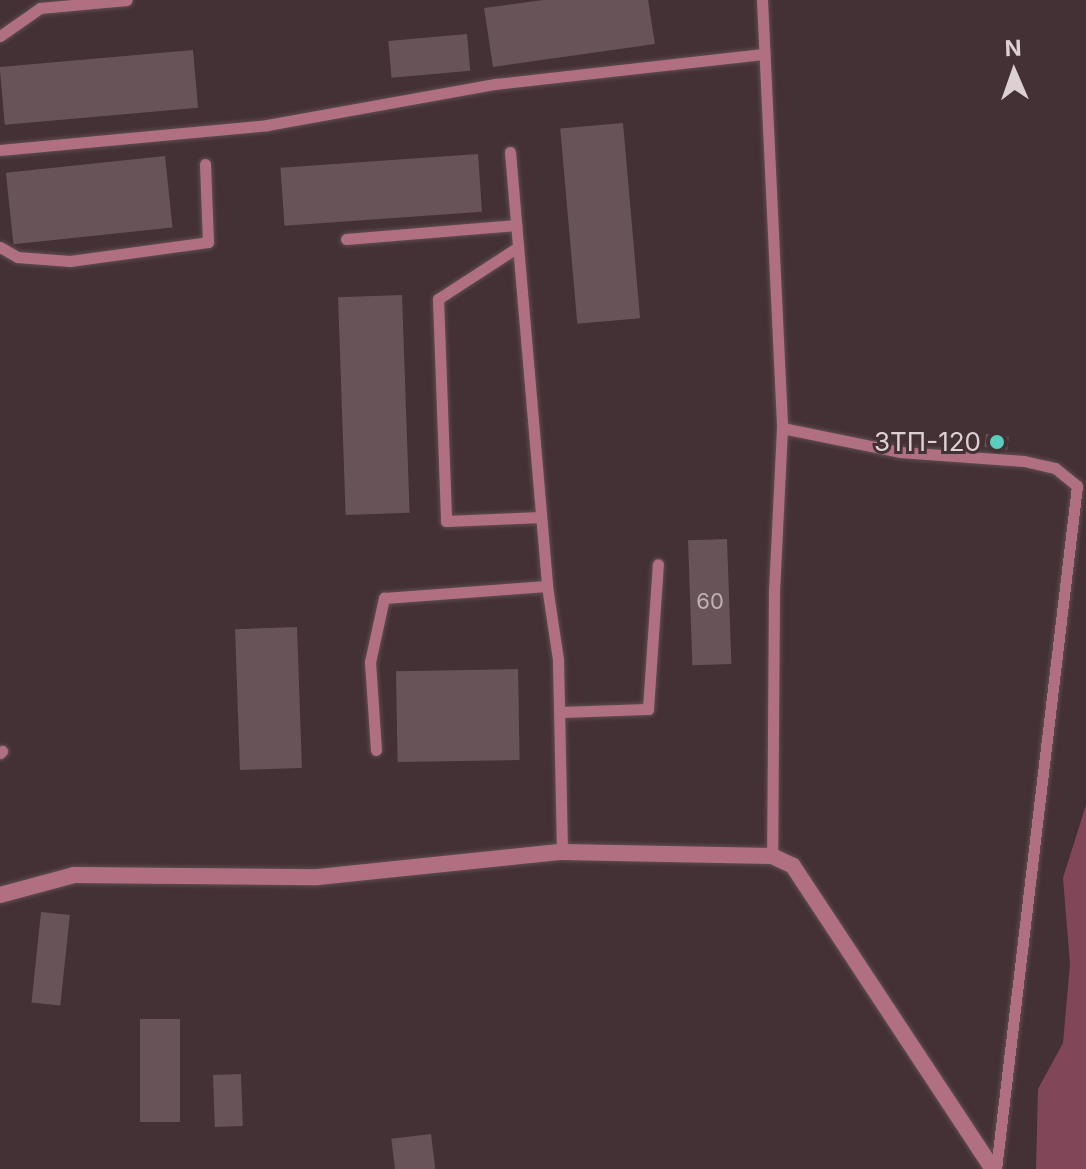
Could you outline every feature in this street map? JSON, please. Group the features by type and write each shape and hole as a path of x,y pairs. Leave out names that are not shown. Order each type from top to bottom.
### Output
{"street":[{"path":"0,895 74,875 318,877 562,852 772,856 793,866 994,1169"}],"lane":[{"path":"0,36 40,8 127,0"},
{"path":"762,0 782,428 774,591 772,856"},
{"path":"0,150 267,125 495,84 764,54"},
{"path":"510,152 560,712 562,852"},
{"path":"0,247 17,257 70,261 208,242 205,164"},
{"path":"346,239 516,225"},
{"path":"518,247 438,299 446,521 541,517"},
{"path":"782,428 900,452 1024,461 1055,468 1077,486 994,1169"},
{"path":"560,712 648,709 658,564"},
{"path":"376,750 370,662 384,598 547,586"}],"shaded area":[{"path":"1086,805 1086,1169 1036,1169 1038,1089 1063,1043 1070,964 1063,878"}],"building":[{"path":"543,0 648,0 655,44 493,67 484,8"},
{"path":"467,34 470,71 392,78 388,41"},
{"path":"193,50 198,108 5,125 0,67"},
{"path":"623,123 640,318 577,324 560,128"},
{"path":"478,154 482,212 285,226 280,168"},
{"path":"165,156 173,228 13,244 6,173"},
{"path":"402,295 410,513 346,515 338,297"},
{"name":"ЗТП-120","path":"986,434 1009,437 1007,450 984,447"},
{"path":"727,539 731,664 692,665 688,540"},
{"path":"297,627 302,768 240,770 235,629"},
{"path":"518,669 520,760 398,762 396,671"},
{"path":"41,912 70,915 60,1006 31,1003"},
{"path":"140,1019 180,1019 180,1122 140,1122"},
{"path":"241,1074 243,1126 215,1127 213,1075"},
{"path":"431,1134 435,1169 395,1169 391,1139"}],"place":[{"name":"ЗТП-120","path":"997,442"}]}
